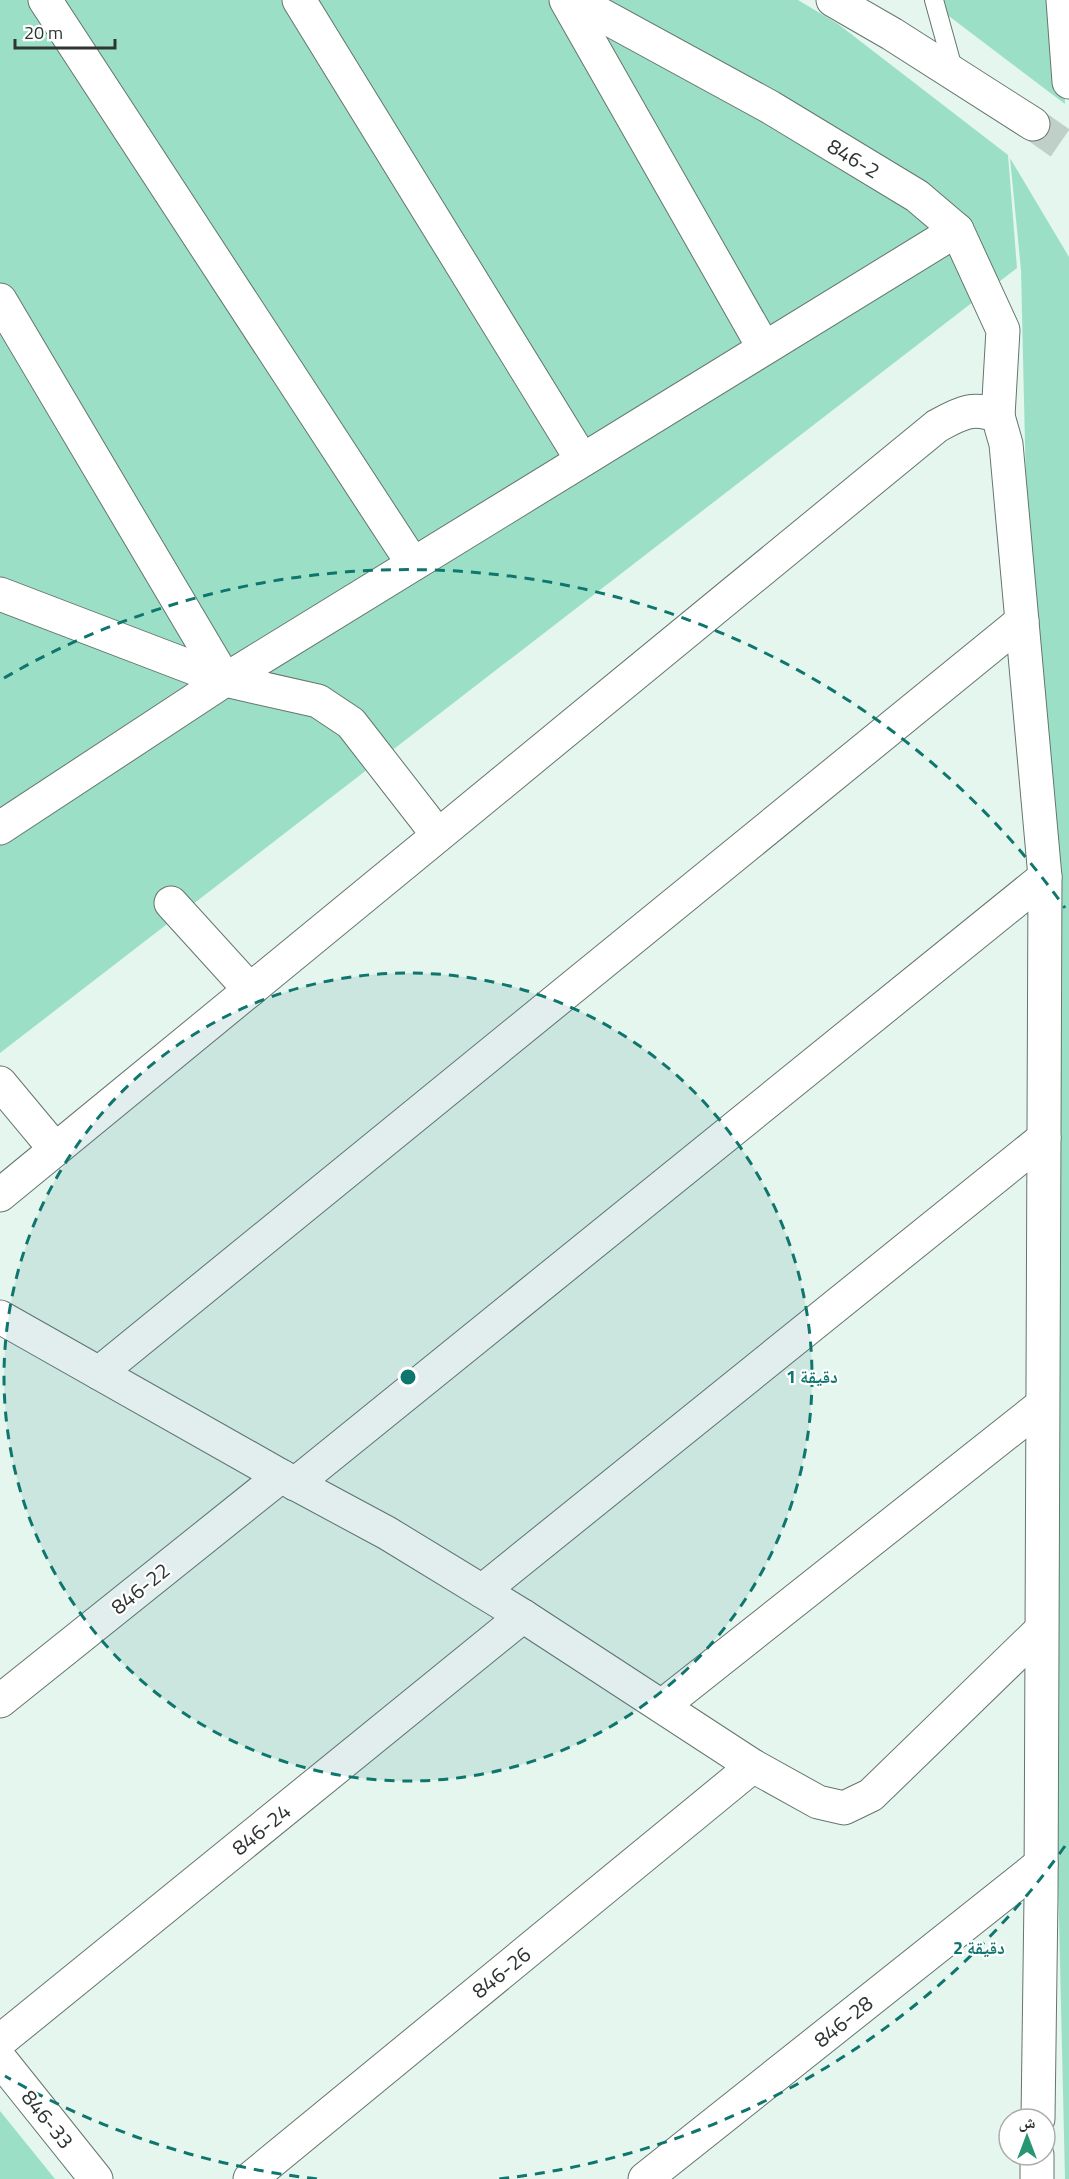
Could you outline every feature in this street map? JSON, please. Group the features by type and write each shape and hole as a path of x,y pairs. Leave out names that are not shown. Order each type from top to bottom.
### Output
{"main road":[{"path":"45,0 412,564"},
{"path":"299,0 582,460"},
{"path":"566,0 764,348"},
{"name":"846-2","path":"574,0 770,107 917,196 957,230 1003,330 998,416 1006,444 1045,877 1038,2107"},
{"path":"833,0 1033,124"},
{"path":"1063,0 1069,82"},
{"path":"0,828 225,680 957,230"},
{"path":"0,300 225,680"},
{"path":"0,1195 937,426 961,413 982,410 998,416"},
{"path":"0,594 225,680 318,701 351,723 438,835"},
{"path":"99,1373 1022,621"},
{"name":"846-22","path":"0,1701 288,1480 1045,877"},
{"path":"171,903 250,990"},
{"path":"0,1083 55,1149"},
{"path":"482,1591 1044,1138"},
{"path":"0,1317 288,1480 387,1533 523,1616 753,1766 818,1802 844,1808 871,1795 1041,1630"},
{"path":"662,1706 1042,1405"},
{"name":"846-24","path":"0,2042 523,1616"},
{"name":"846-26","path":"249,2179 753,1766"},
{"name":"846-28","path":"645,2179 1041,1864"},
{"name":"846-33","path":"0,2059 96,2179"}],"lane":[{"path":"934,0 955,74"}],"green space":[{"path":"0,0 798,0 838,24 1008,155 1017,268 0,1053"},
{"path":"927,0 1061,0 1065,104 929,1"},
{"path":"1010,158 1069,257 1069,2179 1065,2179 1021,270"},
{"path":"0,2111 55,2179 0,2179"}],"tunnel":[{"path":"1033,124 1069,149"}]}
